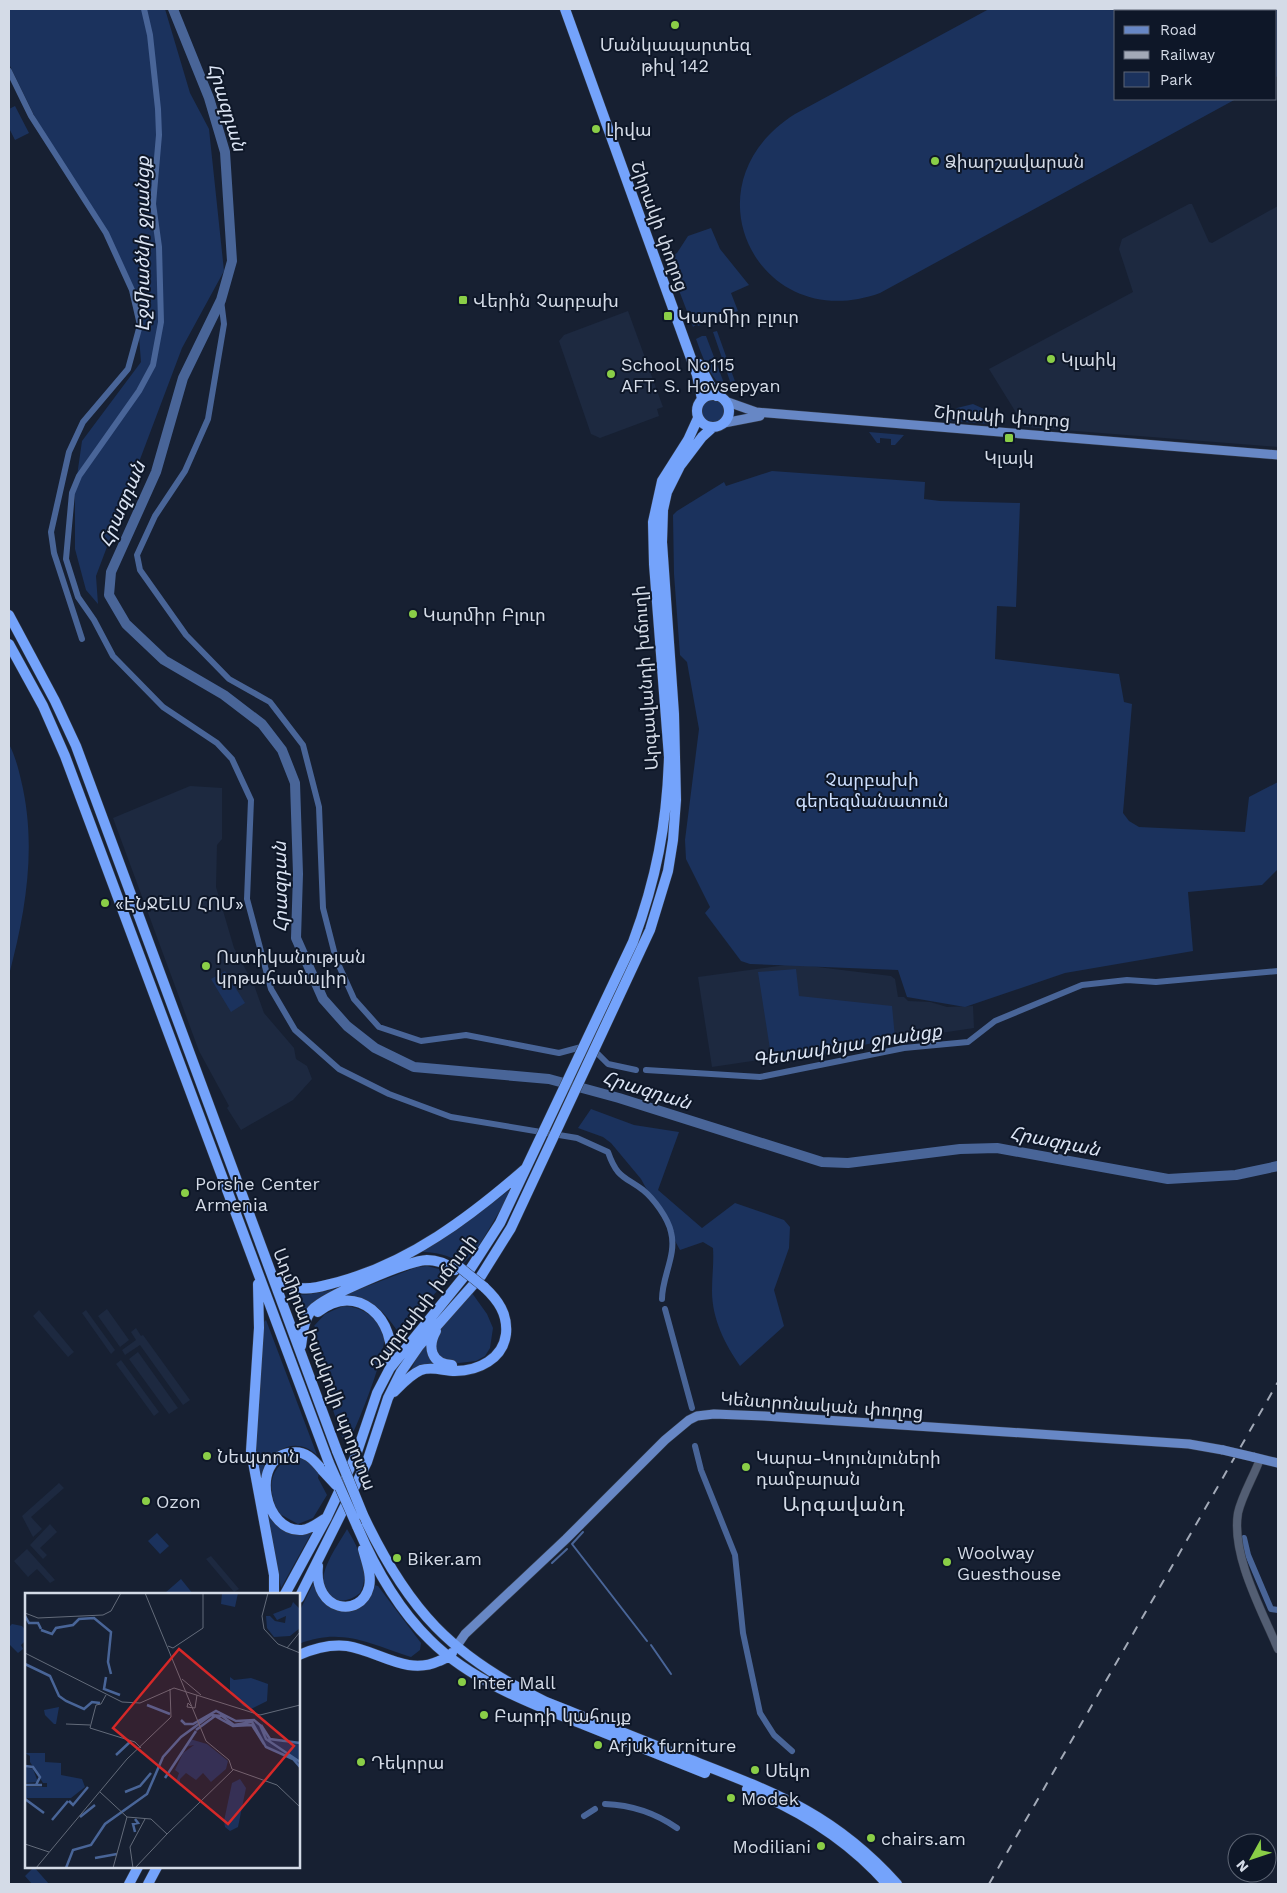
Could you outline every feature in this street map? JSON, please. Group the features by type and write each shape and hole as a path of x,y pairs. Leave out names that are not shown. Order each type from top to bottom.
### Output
{"highway":[{"name":"Շիրակի փողոց","path":"565,9 697,375 702,399 697,408 698,418"},
{"name":"Շիրակի փողոց","path":"571,9 702,373 721,398"},
{"path":"702,399 721,398 729,410 724,423"},
{"path":"698,418 704,425 713,427"},
{"name":"Արգավանդի խճուղի","path":"541,1140 633,942 654,879 667,807 668,757 654,564 655,509 662,481 688,440 698,418"},
{"name":"Շիրակի փողոց","path":"713,427 724,423"},
{"name":"Արգավանդի խճուղի","path":"552,1145 644,947 668,871 676,800 674,714 662,542 663,510 667,492 680,466 702,437 713,427"},
{"name":"Ադմիրալ Իսակովի պողոտա","path":"9,615 55,701 76,746 302,1351 337,1451 364,1515 385,1557 415,1604 438,1631 456,1648 513,1686 546,1702 787,1795 840,1830 860,1846 897,1884"},
{"name":"Ադմիրալ Իսակովի պողոտա","path":"9,644 43,706 65,756 258,1276 326,1467 342,1492 370,1554 401,1605 429,1639 449,1657 484,1678 547,1710 775,1802 812,1821 854,1851 887,1884"},
{"name":"Չարբախի խճուղի","path":"286,1593 327,1517 356,1454 377,1393 390,1368 486,1246 500,1223 541,1140"},
{"name":"Չարբախի խճուղի","path":"300,1596 367,1462 388,1398 410,1358 481,1276 511,1228 552,1145"},
{"path":"273,1276 298,1288 310,1289 348,1279 401,1258 481,1204 528,1166"},
{"path":"388,1398 409,1378 422,1370 472,1370 484,1366 497,1356 506,1336 506,1319 498,1302 457,1268 438,1256 401,1258"},
{"path":"302,1351 306,1318 311,1311 328,1298 417,1261 439,1261 457,1268"},
{"path":"258,1276 259,1328 251,1451 274,1575 274,1593"},
{"path":"444,1317 432,1339 431,1350 436,1359 449,1366 476,1363 488,1357 500,1340 502,1322 492,1302 482,1289"},
{"path":"302,1351 308,1329 318,1312 337,1303 352,1302 373,1309 391,1336 393,1350 390,1368"},
{"name":"Ադմիրալ Իսակովի պողոտա","path":"326,1467 306,1454 293,1452 282,1454 271,1462 266,1486 272,1512 280,1522 292,1528 302,1530 327,1517"},
{"path":"306,1557 318,1562 317,1575 319,1587 326,1599 335,1604 346,1606 360,1601 367,1592 370,1581 358,1529"},
{"path":"300,1655 324,1646 350,1647 411,1667 434,1664 449,1657 456,1648"},
{"path":"129,1884 137,1868"},
{"path":"148,1884 156,1868"}],"main road":[{"name":"Շիրակի փողոց","path":"721,398 756,412 1278,456"},
{"name":"Շիրակի փողոց","path":"724,423 756,416 1278,456"},
{"name":"Կենտրոնական փողոց","path":"456,1648 465,1634 566,1539 665,1440 697,1416 764,1416 1189,1444 1278,1463"}],"street":[{"path":"1256,1458 1238,1512 1238,1540 1243,1562 1278,1649"}],"shaded area":[{"path":"1192,204 1209,242 1212,243 1278,206 1278,447 1025,427 989,369 1133,292 1119,249 1122,239"},
{"name":"School No115 AFT. S. Hovsepyan","path":"628,311 663,407 657,409 659,416 600,438 591,434 559,341 564,335"},
{"name":"Ոստիկանության կրթահամալիր","path":"190,786 222,788 222,839 217,845 216,887 234,948 254,985 264,1013 294,1048 296,1059 307,1066 312,1079 293,1100 241,1130 227,1108 229,1106 199,1051 113,818"},
{"path":"793,964 891,976 895,979 898,997 904,997 908,1001 930,1002 947,1007 973,1006 974,1028 712,1067 698,977"},
{"path":"107,1309 129,1340 120,1347 98,1316"},
{"path":"39,1310 74,1352 68,1357 33,1316"},
{"path":"86,1310 115,1350 111,1354 82,1313"},
{"path":"136,1328 190,1400 183,1405 140,1345 125,1355 122,1350 136,1340 131,1332"},
{"path":"138,1352 178,1408 169,1414 129,1359"},
{"path":"121,1360 159,1412 154,1416 116,1364"},
{"path":"59,1483 64,1488 31,1517 42,1529 33,1537 22,1516"},
{"path":"50,1524 57,1532 40,1548 47,1555 43,1559 30,1545"},
{"path":"27,1549 55,1580 50,1583 37,1569 28,1577 14,1561"},
{"path":"211,1556 239,1589 234,1592 206,1559"}],"green space":[{"path":"9,9 165,9 190,93 209,129 224,271 182,348 96,576 98,604 86,590 75,549 75,490 82,441 141,362 137,311 118,258 35,117 9,64"},
{"name":"Ձիարշավարան","path":"989,9 1278,9 1277,76 1277,10 1114,10 1114,100 1234,100 880,293 837,301 800,294 770,274 750,247 740,213 744,178 761,144 795,114"},
{"path":"15,106 29,133 15,140 9,128 9,109"},
{"path":"711,228 720,249 749,285 731,293 738,311 693,327 667,259 677,253 688,236"},
{"path":"717,331 737,387 741,389 732,387 713,332"},
{"path":"706,336 727,391 711,374 705,361 696,339"},
{"path":"712,399 721,402 724,411 721,420 712,423 703,420 700,411 703,402"},
{"path":"973,404 984,409 991,424 950,421 957,408"},
{"path":"869,432 904,435 895,445 891,445 891,439 880,438 880,443 877,443"},
{"name":"Չարբախի գերեզմանատուն","path":"772,471 925,482 924,499 1020,503 1016,607 997,606 995,659 1119,674 1124,702 1132,704 1123,813 1129,821 1139,827 1245,832 1249,797 1278,782 1278,869 1262,885 1188,892 1193,951 1065,973 965,1007 907,997 898,970 750,964 741,961 705,913 710,907 686,859 685,840 699,729 687,662 680,655 674,574 673,515 724,482 726,486"},
{"path":"9,744 21,780 26,804 29,853 20,927 9,975"},
{"path":"796,969 799,996 892,1006 895,1038 801,1059 772,1062 758,972"},
{"path":"225,971 245,1003 231,1012 211,979"},
{"path":"591,1109 634,1125 679,1132 658,1190 702,1228 735,1203 784,1220 790,1227 789,1248 774,1290 784,1326 740,1366 720,1331 714,1311 712,1291 713,1248 703,1242 680,1250 641,1179 611,1143 603,1137 578,1128"},
{"path":"514,1187 477,1249 462,1265 442,1254 419,1252"},
{"path":"427,1266 439,1269 450,1277 399,1333 376,1306 353,1297 342,1296 417,1267"},
{"path":"335,1289 315,1303 300,1321 289,1292 306,1294"},
{"path":"472,1293 487,1314 493,1328 490,1348 485,1356 476,1361 450,1364 436,1356 434,1339 439,1327"},
{"path":"343,1306 356,1308 368,1314 378,1323 384,1335 381,1356 364,1408 347,1445 342,1437 314,1353 313,1340 317,1328 314,1326 325,1314"},
{"path":"266,1320 317,1455 303,1447 289,1446 282,1449 264,1464 263,1484 259,1471 256,1431 264,1322"},
{"path":"433,1334 440,1364 408,1376 419,1353"},
{"path":"296,1455 310,1463 319,1473 318,1478 327,1495 313,1518 298,1524 278,1513 274,1504 271,1486 275,1472 280,1465"},
{"path":"270,1517 279,1526 288,1531 294,1533 312,1532 281,1588 268,1518"},
{"path":"347,1529 362,1560 364,1577 360,1593 351,1599 340,1601 334,1599 326,1592 323,1584 327,1565"},
{"path":"157,1533 169,1546 160,1554 148,1541"},
{"path":"181,1579 192,1593 165,1593"},
{"path":"313,1584 319,1597 325,1603 348,1608 374,1585 378,1586 421,1643 420,1650 411,1657 369,1643 342,1637 314,1639 300,1644 300,1610"},
{"path":"12,1624 22,1626 25,1630 25,1641 21,1645 23,1649 18,1653 9,1644 9,1627"},
{"path":"35,1868 49,1884 32,1884 25,1876"}],"waterway":[{"name":"Էջմիածնի ջրանցք","path":"144,9 150,35 158,109 159,135 153,204 159,247 161,322 153,365 139,391 79,476 72,493 66,559 78,597 94,620 113,656 163,707 217,743 232,759 251,800 247,899 271,989 295,1030 339,1069 389,1094 451,1117 577,1138 608,1152 618,1172 652,1198 664,1215 671,1232 671,1257 664,1282 662,1299"},
{"name":"Հրազդան","path":"173,9 209,98 225,152 232,261 221,300 183,378 156,472 111,572 109,595 126,624 164,660 224,695 262,724 282,750 295,783 298,874 296,938 323,999 347,1026 375,1048 414,1067 549,1079 619,1098 822,1162 848,1163 960,1149 997,1148 1168,1179 1236,1175 1278,1166"},
{"path":"9,71 31,116 106,233 132,290 140,325 128,369 83,422 69,452 51,532 54,553 82,639"},
{"name":"Գետափնյա ջրանցք","path":"221,300 224,324 208,419 185,471 155,516 137,555 140,570 186,635 229,679 270,702 303,745 319,807 323,908 336,959 354,999 379,1027 421,1041 466,1035 559,1053 585,1046 595,1051 608,1064 636,1070"},
{"name":"Գետափնյա ջրանցք","path":"646,1070 760,1077 904,1048 968,1042 995,1021 1082,985 1127,980 1156,982 1278,971"},
{"name":"Էջմիածնի ջրանցք","path":"665,1309 692,1408"},
{"name":"Էջմիածնի ջրանցք","path":"695,1446 701,1470 735,1555 743,1633 760,1713 774,1735 792,1751"},
{"path":"583,1532 572,1544 647,1641"},
{"path":"1244,1538 1248,1555 1271,1609 1278,1610"},
{"path":"552,1563 567,1549"},
{"path":"651,1645 671,1674"},
{"path":"605,1804 643,1810 677,1828"},
{"path":"584,1816 595,1809"}],"railway":[{"path":"989,1884 1278,1382"}],"place":[{"name":"Մանկապարտեզ թիվ 142","path":"675,25"},
{"name":"Լիվա","path":"596,129"},
{"name":"Ձիարշավարան","path":"935,161"},
{"name":"Վերին Չարբախ","path":"463,300"},
{"name":"Կարմիր բլուր","path":"668,316"},
{"name":"Կլաիկ","path":"1051,359"},
{"name":"School No115 AFT. S. Hovsepyan","path":"611,374"},
{"name":"Կլայկ","path":"1009,438"},
{"name":"Կարմիր Բլուր","path":"413,614"},
{"name":"«ԷՆՋԵԼՍ ՀՈՄ»","path":"105,903"},
{"name":"Ոստիկանության կրթահամալիր","path":"206,966"},
{"name":"Porshe Center Armenia","path":"185,1193"},
{"name":"Նեպտուն","path":"207,1456"},
{"name":"Կարա-Կոյունլուների դամբարան","path":"746,1467"},
{"name":"Ozon","path":"146,1501"},
{"name":"Biker.am","path":"397,1558"},
{"name":"Woolway Guesthouse","path":"947,1562"},
{"name":"Inter Mall","path":"462,1682"},
{"name":"Բարդի կահույք","path":"484,1715"},
{"name":"Arjuk furniture","path":"598,1745"},
{"name":"Դեկորա","path":"361,1762"},
{"name":"Սեկո","path":"755,1770"},
{"name":"Modek","path":"731,1798"},
{"name":"chairs.am","path":"871,1838"},
{"name":"Modiliani","path":"821,1846"}],"district":[{"name":"Արգավանդ","path":"844,1504"}]}
